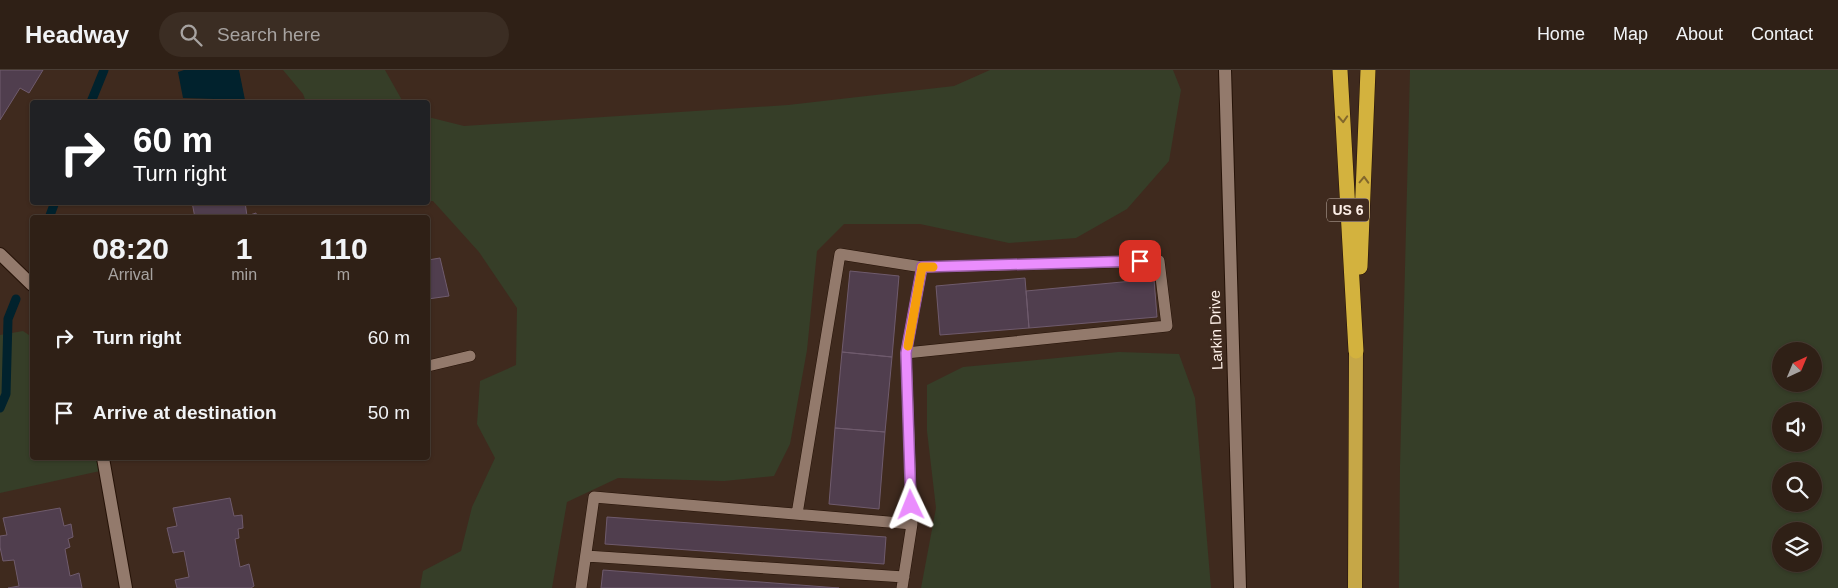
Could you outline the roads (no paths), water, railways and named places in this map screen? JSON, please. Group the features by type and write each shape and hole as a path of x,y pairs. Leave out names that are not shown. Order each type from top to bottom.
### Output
{"highway":[{"name":"US 6","path":"1340,70 1356,351"},
{"name":"US 6","path":"1355,588 1356,351 1368,70"}],"street":[{"name":"Larkin Drive","path":"1225,70 1240,588"},
{"path":"0,254 30,283"},
{"path":"103,460 126,588"}],"lane":[{"path":"797,514 840,254 922,267 1160,261 1167,326 906,353"},
{"path":"586,556 903,583 912,524 906,353 922,267"},
{"path":"430,366 470,356"},
{"path":"581,588 594,497 912,524"}],"water":[{"path":"184,70 239,70 245,100 183,98 178,72"}],"waterway":[{"path":"92,100 104,70"},
{"path":"50,215 54,205"},
{"path":"0,408 6,394 8,319 16,299"}]}
